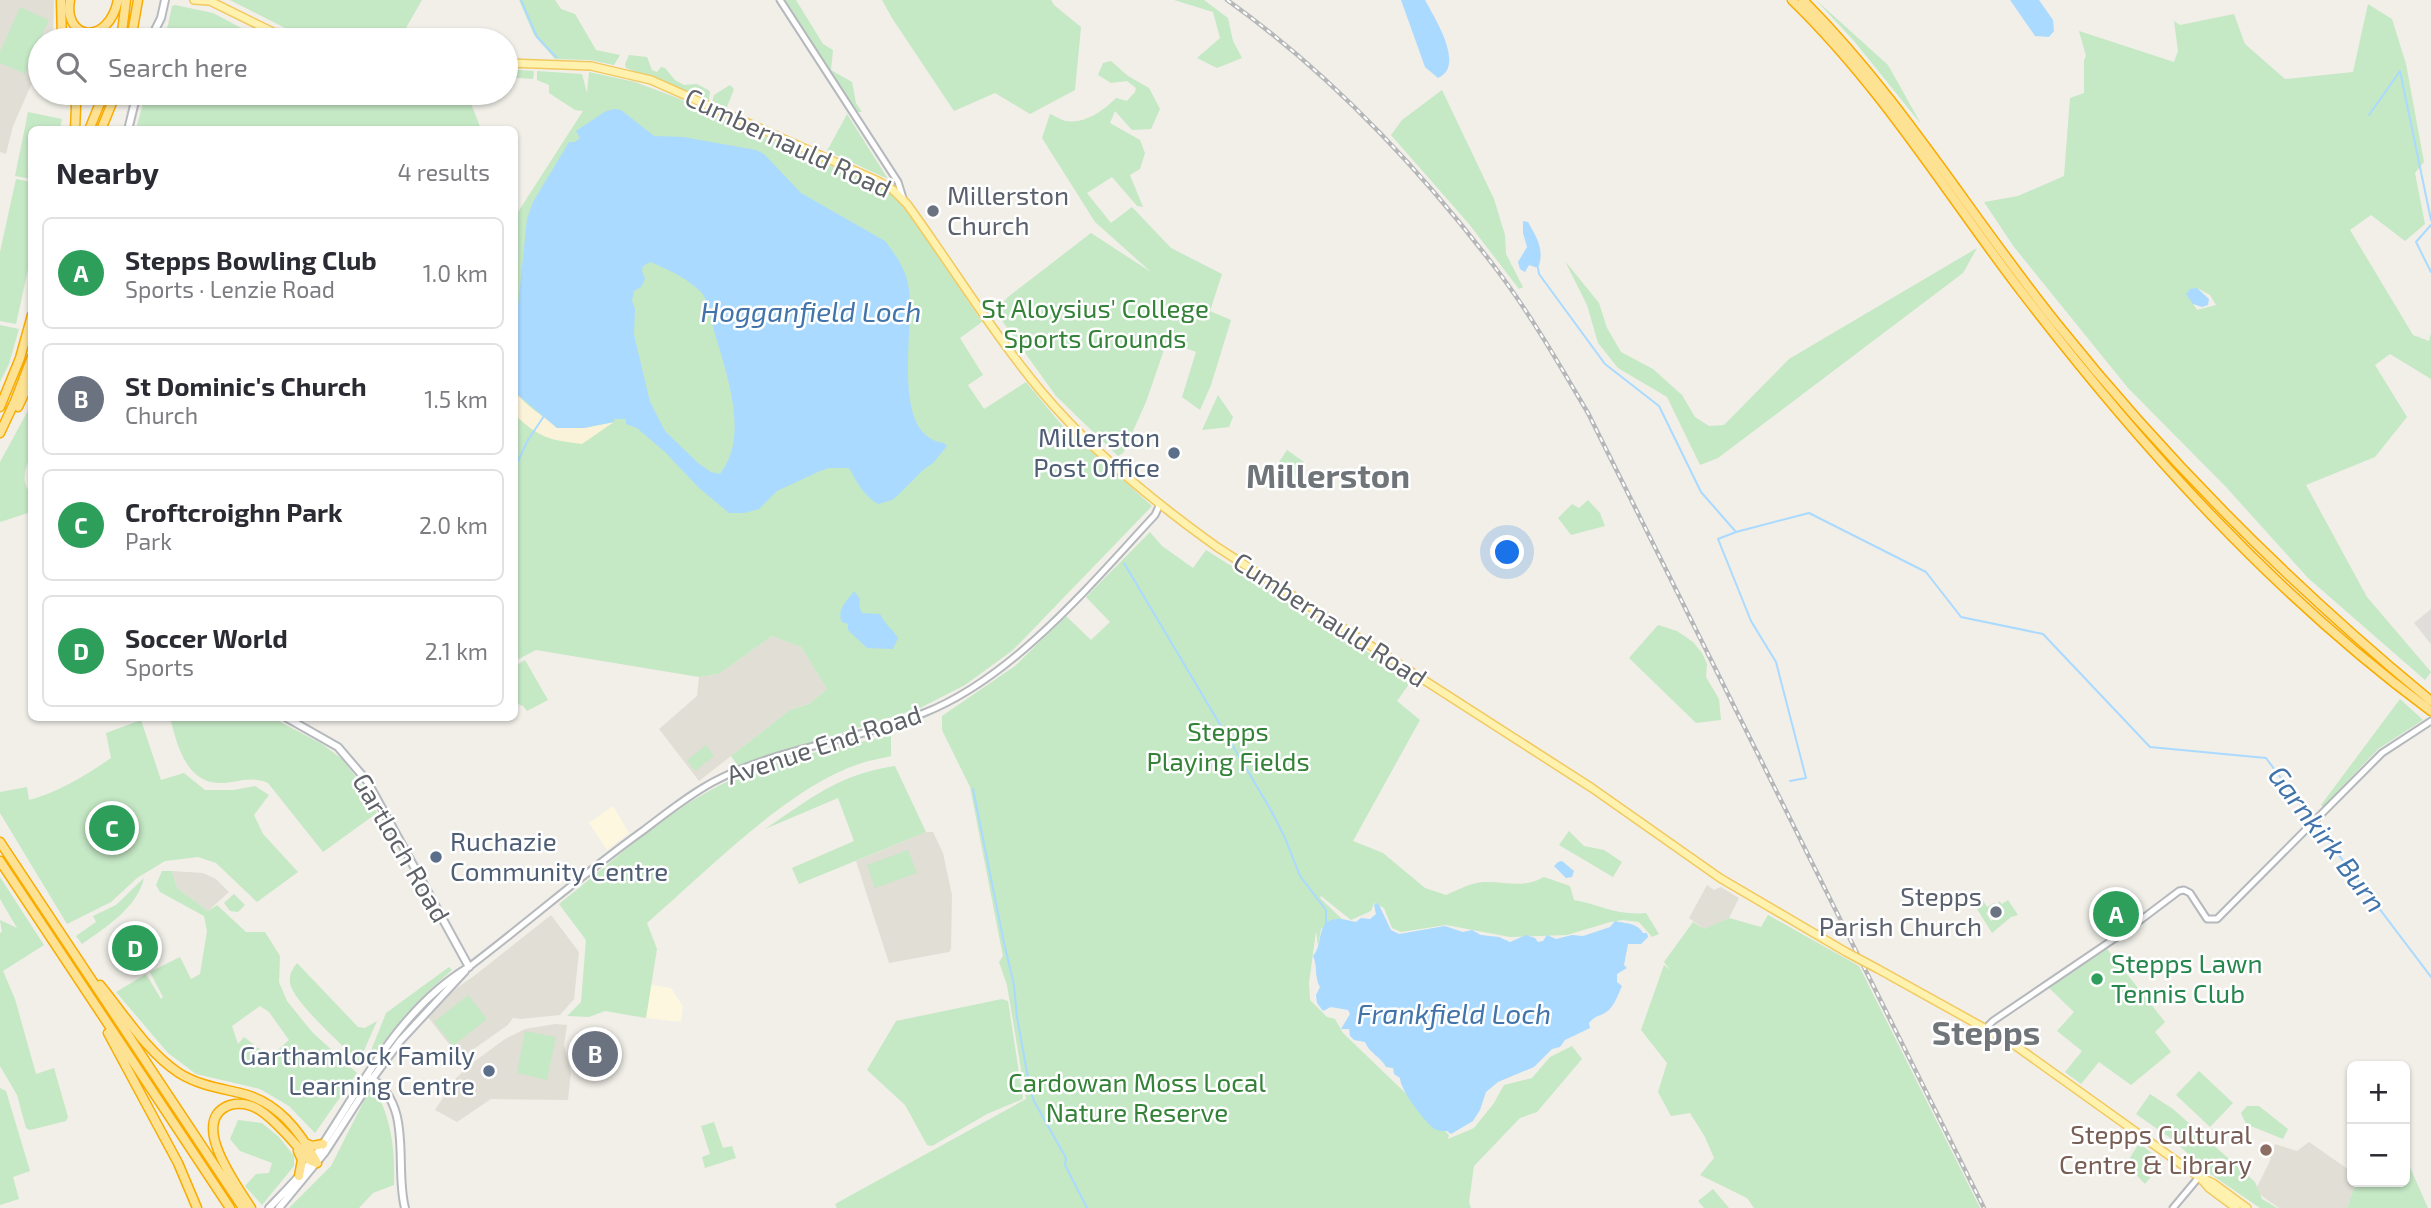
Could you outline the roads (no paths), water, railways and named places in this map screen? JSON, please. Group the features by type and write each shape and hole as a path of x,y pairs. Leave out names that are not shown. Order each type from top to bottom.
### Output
{"highway":[{"path":"61,0 62,28"},
{"path":"69,0 68,12 78,28"},
{"path":"103,28 114,15 118,0"},
{"path":"122,28 126,0"},
{"path":"133,28 138,0"},
{"path":"1792,0 1846,57 1900,123 2014,281 2108,400 2199,502 2271,574 2354,650 2429,707"},
{"path":"1803,0 1895,103 2034,294 2115,394 2206,495 2278,567 2429,707"},
{"path":"75,126 76,105"},
{"path":"91,126 99,105"},
{"path":"103,126 111,105"},
{"path":"0,407 20,358 28,329"},
{"path":"0,434 28,367"},
{"path":"0,434 20,404 28,386"},
{"path":"0,842 243,1208"},
{"path":"0,861 230,1208"},
{"path":"74,953 150,1046 180,1074 208,1086 261,1098 285,1117 301,1146 299,1176"},
{"path":"64,958 178,1163 197,1208"},
{"path":"251,1208 215,1146 214,1122 222,1109 236,1104 252,1106 272,1120 314,1161"},
{"path":"301,1146 323,1144"}],"main road":[{"path":"155,28 165,0"},
{"path":"194,0 213,2 265,28"},
{"name":"Cumbernauld Road","path":"518,63 591,66 651,80 892,190 903,198 1041,391 1096,449 1160,504 1217,547 1582,781 1720,878 1846,952 1986,1028 2047,1067 2199,1177 2213,1183 2247,1208"},
{"path":"129,126 133,105"},
{"name":"Gartloch Road","path":"292,721 338,747 367,781 469,967"},
{"path":"270,1208 314,1161 369,1076 469,967"},
{"path":"279,1208 314,1161 369,1076"},
{"path":"369,1076 379,1083 387,1095 400,1130 401,1189 405,1208"},
{"name":"Cumbernauld Road","path":"2199,1177 2236,1208"}],"street":[{"path":"780,0 900,185 903,198"},
{"path":"890,172 894,183 892,190"},
{"name":"Avenue End Road","path":"469,967 607,856 710,783 769,759 923,714 979,685 1009,662 1066,608 1155,515 1160,504"},
{"path":"1986,1028 2179,891 2190,893 2207,919 2217,919 2382,753 2431,721"},
{"path":"2174,1208 2199,1177"}],"water":[{"path":"1401,0 1425,0 1440,29 1449,53 1449,63 1446,72 1438,78 1425,67"},
{"path":"2010,0 2039,0 2053,20 2054,31 2049,37 2035,36"},
{"name":"Hogganfield Loch","path":"615,109 621,110 654,136 683,137 756,150 764,154 801,193 885,241 907,278 910,301 908,375 910,400 916,421 926,436 947,446 933,463 892,500 878,504 864,492 849,468 829,468 777,491 759,509 729,513 698,487 665,452 637,428 626,424 626,419 614,419 614,422 584,428 557,428 518,395 518,306 527,219 533,202 569,142 580,138 576,131 606,111","holes":["650,262 677,274 703,295 729,382 735,422 734,441 720,474 711,472 698,463 665,431 650,402 634,335 635,309 632,301 634,291 641,287 645,279 643,266"]},
{"path":"1523,221 1528,222 1534,233 1541,255 1538,268 1529,265 1525,272 1520,269 1518,262 1527,247"},
{"path":"2197,288 2209,299 2208,305 2202,307 2193,304 2186,294 2190,289"},
{"path":"854,591 860,599 862,613 880,614 898,638 893,649 867,648 848,630 848,624 842,622 841,610"},
{"path":"1562,861 1574,871 1572,877 1566,878 1554,866"},
{"name":"Frankfield Loch","path":"1376,903 1391,930 1399,934 1445,926 1463,932 1472,930 1510,942 1526,935 1538,942 1543,941 1547,935 1556,939 1572,935 1583,936 1610,927 1615,921 1634,925 1647,933 1648,937 1641,944 1628,944 1624,965 1627,968 1617,974 1617,982 1622,986 1607,1012 1592,1019 1590,1028 1565,1040 1560,1047 1552,1049 1534,1067 1498,1082 1486,1092 1473,1121 1451,1134 1431,1126 1412,1103 1393,1068 1386,1067 1365,1042 1354,1040 1349,1029 1341,1029 1350,1014 1348,1010 1331,1007 1323,1011 1317,1003 1316,995 1320,987 1313,956 1323,927 1331,920 1356,922 1361,918 1370,919 1376,914"}],"waterway":[{"path":"521,0 537,37 556,57"},
{"path":"2369,115 2400,71 2431,220"},
{"path":"2431,225 2416,242 2431,272"},
{"name":"Garnkirk Burn","path":"1538,268 1539,274 1605,364 1659,406 1701,492 1736,532 1809,513 1926,572 1961,617 2043,634 2150,747 2266,758 2312,820"},
{"path":"518,461 544,416"},
{"path":"1736,532 1718,539 1751,621 1776,662 1806,778 1790,781"},
{"path":"1124,563 1272,812 1300,876 1326,910 1326,923"},
{"path":"973,789 1014,985 1030,1089 1066,1158 1065,1165 1087,1208"},
{"name":"Garnkirk Burn","path":"2316,825 2431,977"}],"railway":[{"path":"1227,0 1338,91 1405,160 1468,232 1544,340 1588,413 1984,1208"}],"place":[{"name":"Millerston Church","path":"933,211"},
{"name":"Millerston Post Office","path":"1174,453"},
{"name":"Croftcroighn Park","path":"112,828"},
{"name":"Ruchazie Community Centre","path":"436,857"},
{"name":"Stepps Parish Church","path":"1996,912"},
{"name":"Stepps Bowling Club","path":"2116,914"},
{"name":"Soccer World","path":"135,948"},
{"name":"Stepps Lawn Tennis Club","path":"2097,979"},
{"name":"St Dominic's Church","path":"595,1054"},
{"name":"Garthamlock Family Learning Centre","path":"489,1071"},
{"name":"Stepps Cultural Centre & Library","path":"2266,1150"}],"district":[{"name":"Millerston","path":"1328,476"},
{"name":"Stepps","path":"1986,1033"}],"park label":[{"name":"St Aloysius' College Sports Grounds","path":"1095,324"},
{"name":"Stepps Playing Fields","path":"1228,747"},
{"name":"Cardowan Moss Local Nature Reserve","path":"1137,1098"}]}
